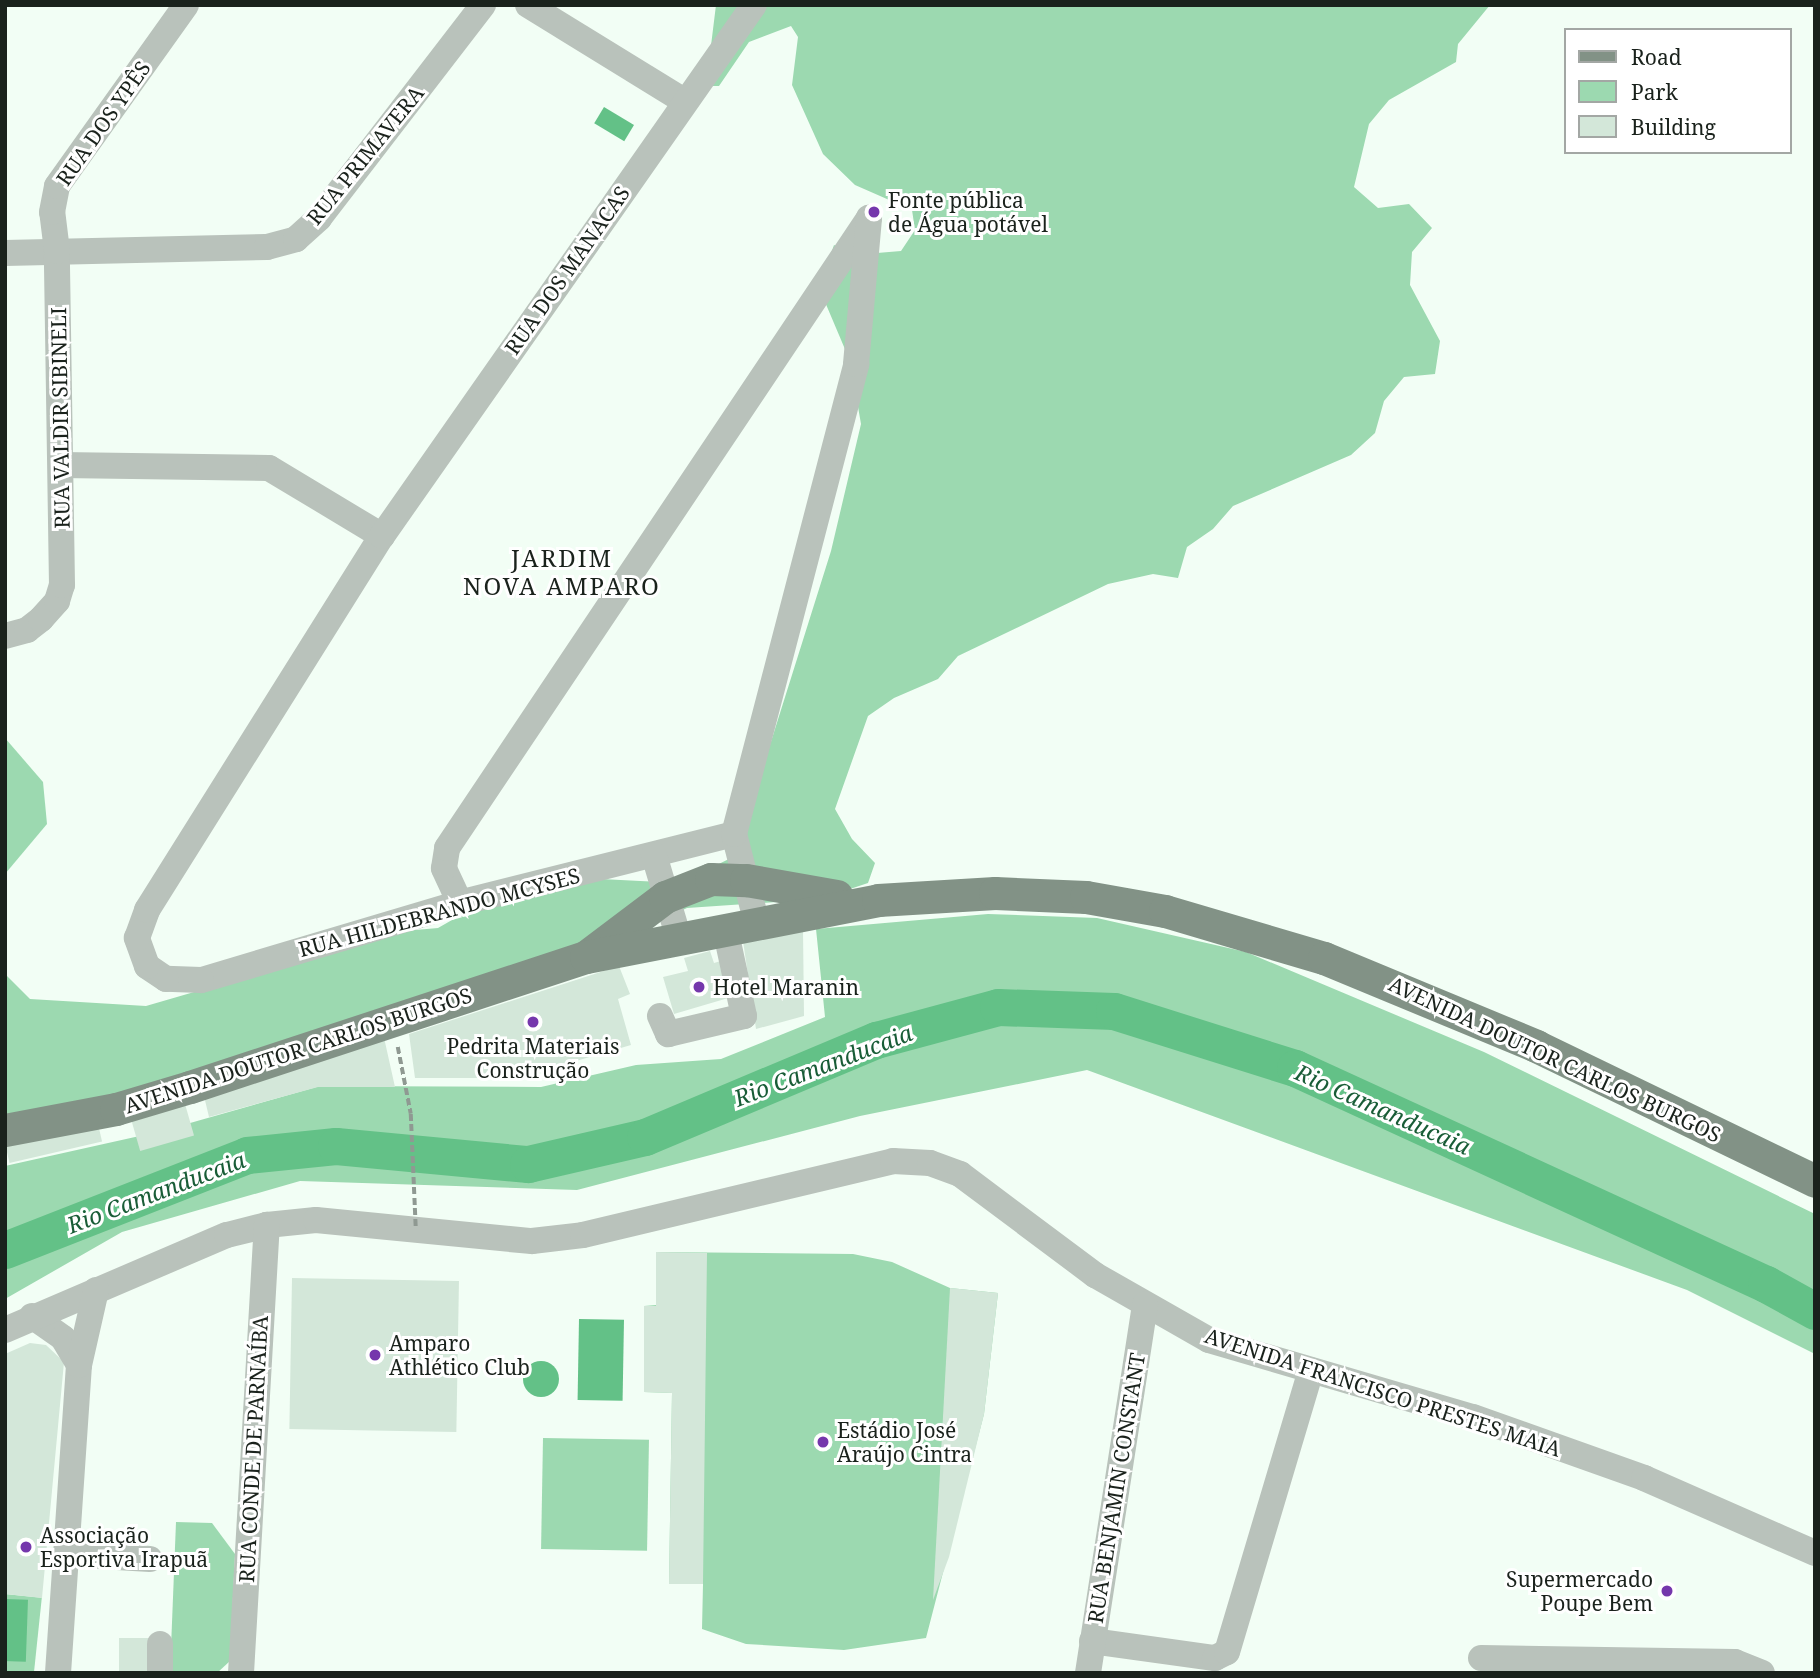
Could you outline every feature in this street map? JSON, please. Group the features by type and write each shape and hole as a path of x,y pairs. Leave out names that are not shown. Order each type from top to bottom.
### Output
{"main road":[{"name":"AVENIDA DOUTOR CARLOS BURGOS","path":"586,957 665,897 711,879 746,880 769,887 878,900"},
{"name":"AVENIDA DOUTOR CARLOS BURGOS","path":"5,1130 116,1109 586,957 741,924 878,900 995,893 1086,897 1241,932 1393,984 1536,1046 1815,1181"}],"street":[{"name":"RUA DOS YPÊS","path":"57,251 52,212 57,186 186,5"},
{"name":"RUA PRIMAVERA","path":"5,253 267,247 296,239 319,218 483,5"},
{"path":"528,5 684,101"},
{"name":"RUA DOS MANACAS","path":"147,966 137,938 147,910 382,536 684,101 754,5"},
{"path":"460,903 444,868 447,848 869,218 867,281 856,364 733,834 746,880 741,924 744,1016 668,1034 660,1016"},
{"name":"RUA VALDIR SIBINELI","path":"5,636 27,630 41,619 57,601 62,585 57,251"},
{"path":"61,465 269,468 382,536"},
{"name":"RUA HILDEBRANDO MCYSES","path":"147,966 166,979 201,979 460,903 733,834"},
{"path":"654,855 679,939"},
{"name":"AVENIDA FRANCISCO PRESTES MAIA","path":"5,1330 32,1316 227,1235 267,1225 316,1220 531,1241 583,1235 892,1161 930,1163 960,1174 1095,1275 1209,1340 1473,1418 1644,1478 1815,1553"},
{"name":"RUA CONDE DE PARNAÍBA","path":"242,1673 267,1225"},
{"path":"58,1673 79,1365 96,1290"},
{"name":"RUA BENJAMIN CONSTANT","path":"1087,1673 1145,1304"},
{"path":"32,1316 63,1338 79,1365"},
{"path":"1092,1641 1215,1658 1227,1652 1311,1370"},
{"path":"68,1554 150,1559"},
{"path":"160,1644 160,1673"},
{"path":"1481,1658 1735,1662 1762,1673"}],"path":[{"path":"393,1021 411,1114 416,1228"},
{"path":"410,1214 424,1215"}],"green space":[{"path":"716,5 1490,5 1458,44 1456,62 1389,100 1369,124 1354,187 1378,208 1409,204 1432,228 1412,252 1410,285 1440,341 1435,374 1404,377 1384,401 1375,433 1351,455 1233,506 1213,529 1187,547 1178,578 1153,574 1108,584 958,656 938,679 894,698 868,716 835,809 852,839 875,863 868,883 820,899 687,908 591,953 296,1055 5,1120 5,974 30,999 146,1006 404,931 438,928 459,916 581,878 680,883 735,856 831,551 861,424 850,361 825,302 826,268 834,245 853,255 901,251 915,230 912,210 855,185 823,154 792,85 798,37 791,26 749,42 719,86 706,86"},
{"path":"5,738 43,782 47,824 5,874"},
{"path":"988,914 1097,918 1246,952 1484,1052 1815,1214 1815,1354 1687,1290 1087,1070 860,1116 577,1190 300,1181 122,1232 5,1299 5,1166 162,1131 320,1086 541,1087 636,1065 721,1059 825,1017 816,929"},
{"name":"Estádio José Araújo Cintra","path":"656,1252 853,1254 892,1262 950,1288 998,1293 984,1414 926,1638 844,1650 746,1644 702,1629 703,1584 669,1584 672,1393 644,1392 644,1306 656,1305"},
{"path":"543,1438 649,1440 647,1551 541,1549"},
{"path":"176,1522 212,1523 235,1554 230,1661 217,1673 170,1673"},
{"path":"5,1594 42,1598 34,1673 5,1673"}],"shaded area":[{"path":"604,107 634,125 624,141 594,123"},
{"path":"579,1319 624,1320 623,1401 578,1400"},
{"path":"541,1361 554,1366 559,1379 554,1392 541,1397 528,1392 523,1379 528,1366"},
{"path":"5,1599 28,1600 26,1662 5,1661"}],"building":[{"path":"803,930 804,1016 756,1029 743,941"},
{"name":"Hotel Maranin","path":"710,951 714,963 724,960 735,996 674,1014 663,977 688,971 684,958"},
{"name":"Pedrita Materiais Construção","path":"619,966 630,994 618,999 631,1045 569,1063 486,1078 415,1078 409,1034"},
{"path":"383,1033 395,1087 318,1087 209,1117 203,1092"},
{"path":"183,1097 194,1135 140,1151 129,1112"},
{"path":"98,1124 102,1142 9,1163 5,1145"},
{"path":"656,1252 707,1253 703,1584 669,1584 672,1393 644,1392 644,1306 656,1306"},
{"name":"Amparo Athlético Club","path":"292,1278 459,1281 456,1432 289,1429"},
{"path":"950,1288 998,1293 984,1414 949,1557 933,1600"},
{"path":"30,1343 46,1345 64,1362 42,1598 5,1594 5,1354"},
{"path":"119,1638 149,1638 149,1673 119,1673"}],"waterway":[{"name":"Rio Camanducaia","path":"5,1250 247,1155 336,1146 528,1164 645,1137 876,1040 998,1007 1114,1011 1295,1068 1766,1284 1815,1311"}],"place":[{"name":"Fonte pública de Água potável","path":"874,212"},
{"name":"Hotel Maranin","path":"699,987"},
{"name":"Pedrita Materiais Construção","path":"533,1022"},
{"name":"Amparo Athlético Club","path":"375,1355"},
{"name":"Estádio José Araújo Cintra","path":"823,1442"},
{"name":"Associação Esportiva Irapuã","path":"26,1547"},
{"name":"Supermercado Poupe Bem","path":"1667,1591"}],"district":[{"name":"JARDIM NOVA AMPARO","path":"562,572"}]}
